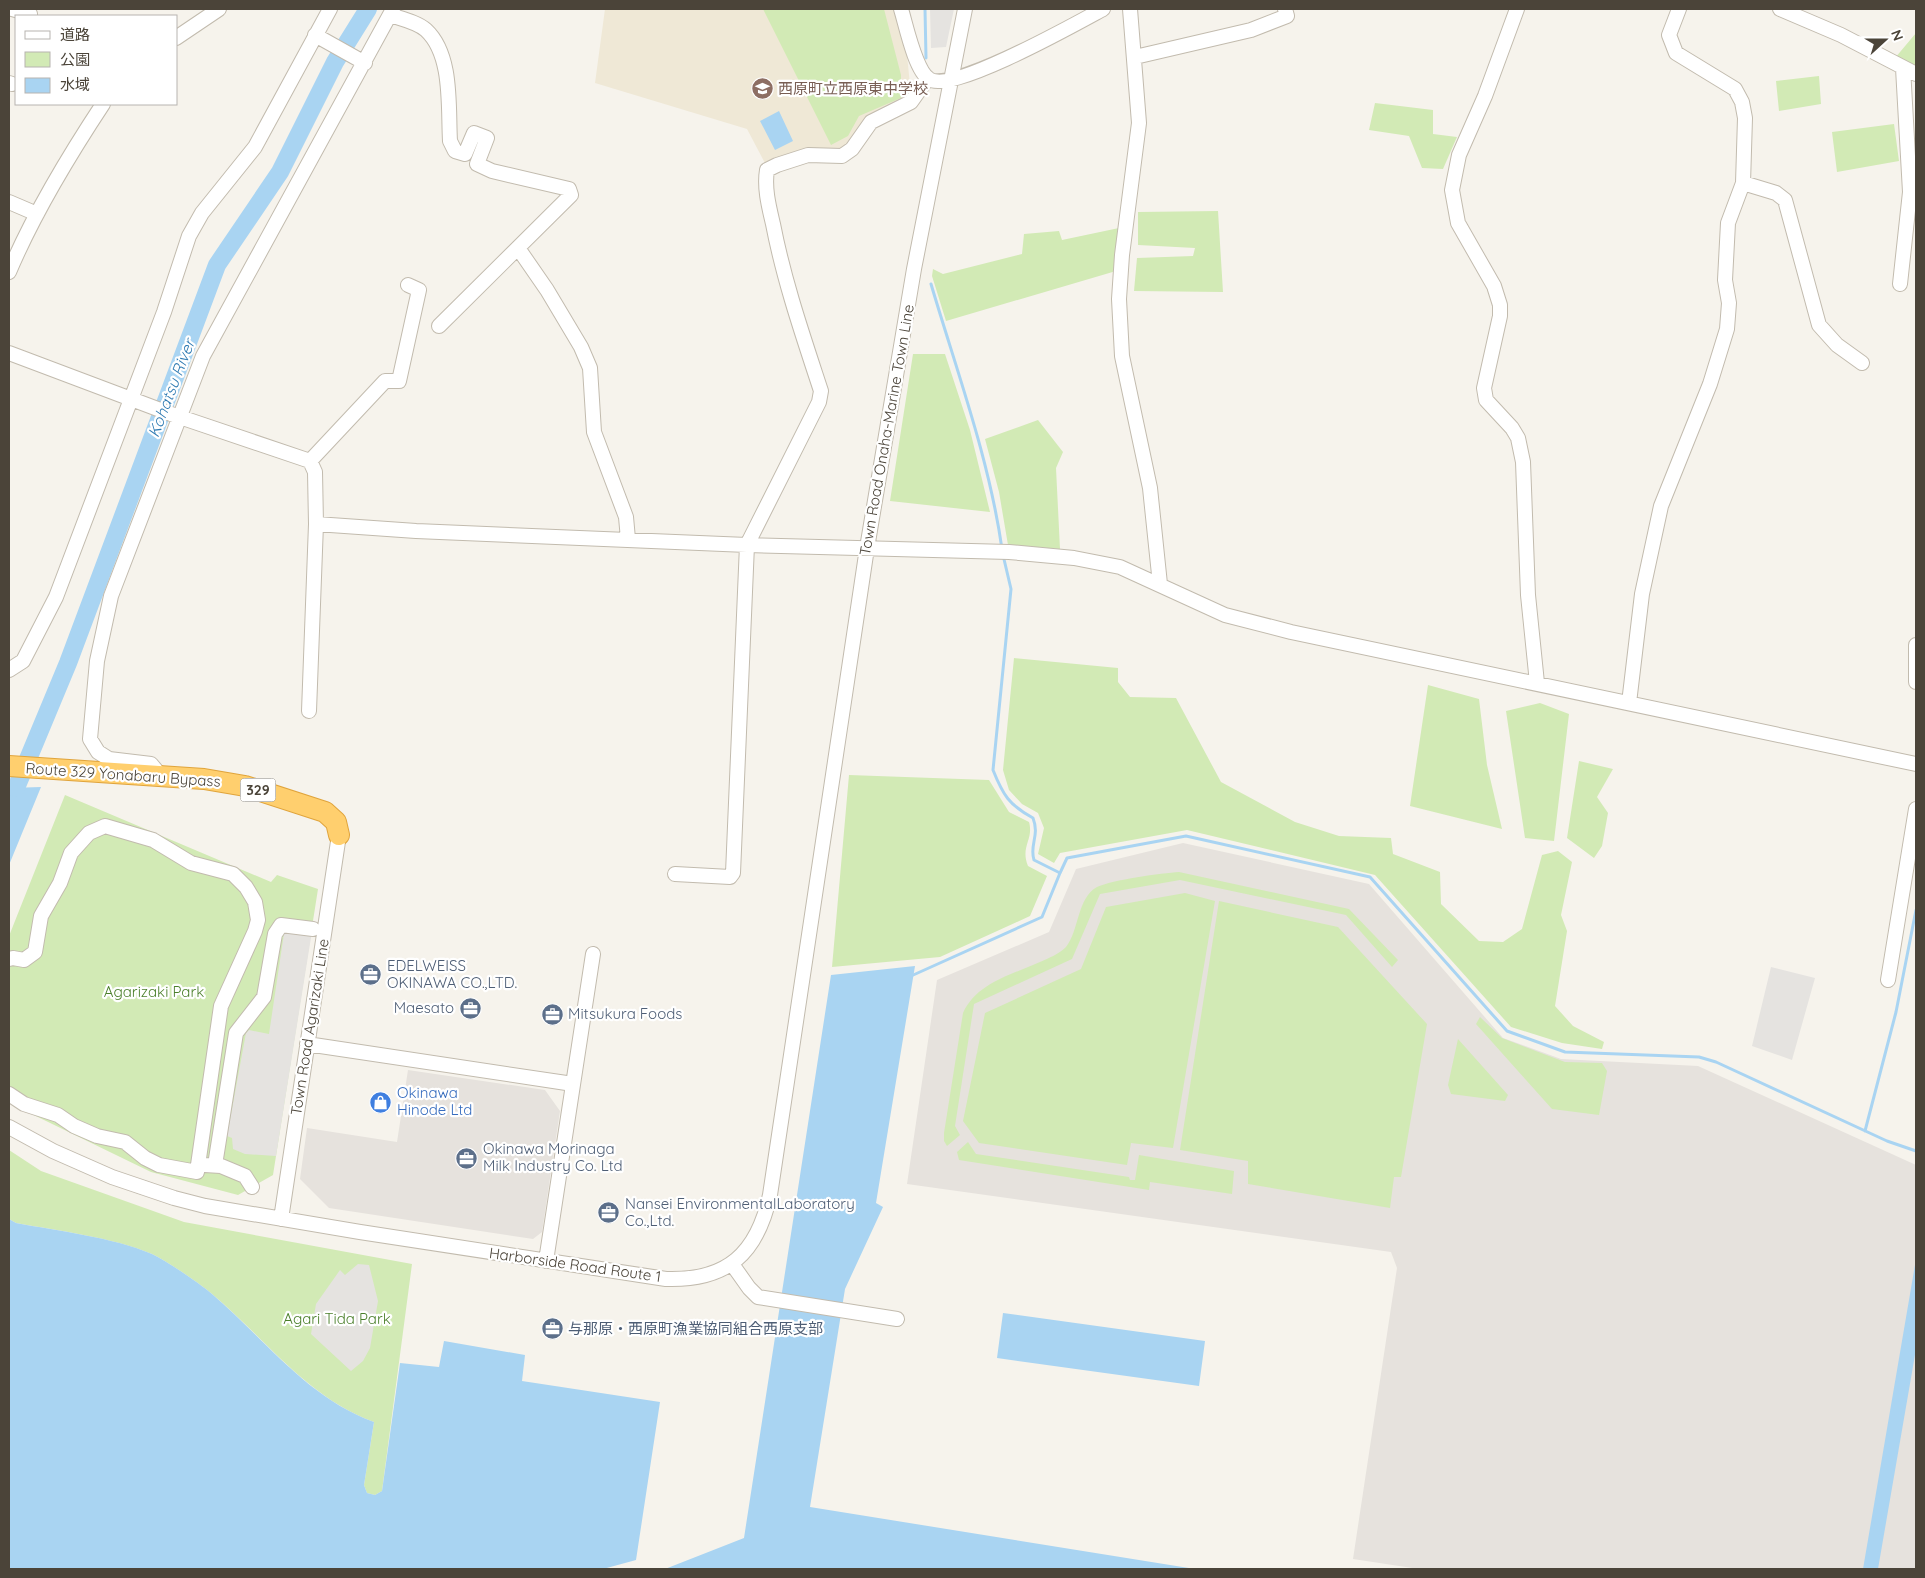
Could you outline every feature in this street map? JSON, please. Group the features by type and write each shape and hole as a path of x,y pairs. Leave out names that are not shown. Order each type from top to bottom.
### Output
{"highway":[{"name":"Route 329 Yonabaru Bypass","path":"9,766 225,782 287,798 325,812 336,822 338,835"}],"street":[{"path":"12,9 30,14"},
{"path":"178,37 219,9"},
{"path":"9,670 24,661 49,614 135,401 188,236 202,213 255,147 317,37 330,9"},
{"path":"901,9 920,67 928,78 936,83 952,80 990,65 1103,9"},
{"name":"Town Road Onaha-Marine Town Line","path":"821,853 867,548 914,269 965,9"},
{"path":"1130,9 1139,123 1122,255 1119,299 1122,356 1150,488 1160,584"},
{"path":"1135,57 1251,30 1287,16 1285,9"},
{"path":"1517,9 1459,156 1452,190 1458,223 1494,286 1500,305 1500,316 1484,388 1486,400 1512,428 1518,438 1523,462 1528,595 1537,683"},
{"path":"1629,703 1642,594 1661,506 1710,384 1727,329 1729,303 1725,280 1728,224 1743,183 1745,118 1742,102 1735,89 1676,53 1669,34 1679,9"},
{"path":"1788,10 1910,71 1910,192 1900,284"},
{"path":"161,776 151,764 110,759 98,752 90,739 92,688 105,616 175,415 211,339 362,61 392,12 427,31 442,54 450,141 455,151 465,154 474,133 487,138 477,164 492,171 569,189 571,195 439,326"},
{"path":"317,37 362,61"},
{"path":"675,874 730,877 733,873 747,545 819,402 821,391 779,258 767,188 767,170 776,165 808,155 842,156 852,149 871,122 911,102 928,78"},
{"path":"9,272 37,214 71,152 102,105"},
{"path":"1743,183 1776,193 1785,200 1820,325 1837,345 1862,363"},
{"path":"9,202 37,214"},
{"path":"518,248 547,290 581,347 590,368 594,432 626,517 628,539"},
{"path":"310,461 385,381 399,380 419,290 408,285"},
{"path":"9,354 135,401 310,461"},
{"path":"309,711 316,524 314,472 310,461"},
{"path":"316,524 416,531 747,545 1003,552 1074,558 1120,567 1225,615 1389,654 1537,683 1916,764"},
{"path":"1916,645 1916,682"},
{"path":"1888,980 1916,808"},
{"path":"9,959 24,960 35,952 41,916 60,883 71,853 89,833 105,826 153,840 191,863 233,874 246,887 255,902 258,920 256,927 221,1006 196,1172 159,1165 144,1158 124,1142 92,1134 58,1115 24,1104 9,1094"},
{"name":"Town Road Agarizaki Line","path":"281,1219 338,835"},
{"name":"Harborside Road Route 1","path":"9,1127 84,1165 142,1188 205,1206 642,1276 683,1279 713,1273 732,1264 741,1257 756,1237 763,1223 770,1195 821,853"},
{"path":"215,1165 236,1033 264,997 275,934 281,925 313,929"},
{"path":"256,927 275,934"},
{"path":"546,1262 593,954"},
{"path":"217,1030 236,1033"},
{"path":"307,1044 573,1084"},
{"path":"209,1088 229,1073"},
{"path":"197,1166 215,1165 245,1176 252,1187"},
{"path":"732,1264 758,1297 849,1313 897,1319"}],"shaded area":[{"name":"西原町立西原東中学校","path":"605,9 893,9 907,55 911,95 849,148 766,165 747,129 595,83"},
{"path":"930,9 954,9 946,47 931,48"},
{"path":"1183,843 1369,884 1503,1038 1561,1059 1698,1066 1916,1165 1916,1569 1419,1569 1353,1559 1397,1268 1391,1252 907,1184 937,980 1049,932 1076,869"},
{"path":"286,920 313,925 276,1156 245,1154 233,1149 232,1138 227,1136 246,1033 249,1030 269,1034"},
{"path":"1771,967 1815,978 1792,1060 1752,1046"},
{"path":"408,1070 545,1090 560,1111 542,1232 533,1239 329,1208 300,1179 307,1128 397,1142"},
{"path":"358,1264 369,1265 378,1301 370,1348 363,1361 351,1371 311,1334 316,1304 340,1270 345,1275"}],"green space":[{"path":"763,9 884,9 901,75 901,98 859,116 848,136 831,145"},
{"path":"1916,33 1916,69 1895,58"},
{"path":"1819,76 1821,104 1779,111 1776,81"},
{"path":"1375,103 1433,110 1433,134 1457,137 1443,169 1422,168 1409,136 1369,130"},
{"path":"1894,124 1899,161 1837,172 1832,132"},
{"path":"1218,211 1223,292 1134,291 1137,258 1193,256 1195,248 1138,245 1138,212"},
{"path":"1119,228 1116,271 946,321 932,276 933,269 943,274 1022,254 1024,234 1059,231 1062,240"},
{"path":"913,354 945,354 970,430 990,512 890,501"},
{"path":"1038,420 1063,452 1056,468 1060,549 1008,545 999,492 985,439"},
{"path":"1014,658 1118,668 1118,682 1130,697 1176,698 1221,782 1295,822 1339,836 1391,838 1393,854 1440,872 1441,904 1479,941 1503,942 1522,929 1542,855 1558,851 1572,862 1561,915 1567,931 1555,1006 1573,1026 1604,1042 1602,1049 1562,1043 1511,1027 1375,875 1187,830 1060,853 1054,863 1038,854 1044,828 1038,813 1022,804 1009,790 1003,770"},
{"path":"1428,685 1479,699 1487,765 1502,829 1410,806"},
{"path":"1540,703 1569,714 1554,841 1525,838 1506,711"},
{"path":"1579,761 1613,769 1597,797 1608,813 1602,846 1594,858 1567,838"},
{"path":"849,775 989,780 1009,812 1029,822 1030,834 1025,853 1028,866 1047,876 1030,916 940,957 832,967"},
{"name":"Agarizaki Park","path":"65,795 271,882 277,875 318,889 273,1175 238,1195 151,1172 9,1103 9,936"},
{"path":"1179,872 1349,909 1398,960 1392,967 1346,915 1180,880 1100,894 1072,959 974,1004 955,1126 960,1135 947,1146 944,1141 944,1133 963,1013 969,1003 977,994 996,981 1050,957 1066,947 1074,932 1086,899 1090,892 1097,887 1125,879"},
{"path":"1185,893 1215,901 1173,1148 1131,1143 1127,1165 979,1143 963,1121 985,1013 1081,969 1106,907"},
{"path":"1219,901 1338,927 1427,1024 1401,1177 1394,1177 1390,1208 1248,1184 1248,1161 1180,1150"},
{"path":"1480,1017 1502,1038 1565,1062 1602,1063 1607,1071 1599,1115 1552,1109 1476,1024"},
{"path":"1458,1039 1508,1095 1505,1101 1451,1094 1448,1085"},
{"path":"968,1142 976,1154 1129,1177 1130,1180 1135,1180 1139,1155 1234,1171 1232,1194 1150,1182 1149,1190 959,1160 957,1152"},
{"name":"Agari Tida Park","path":"9,1150 41,1171 184,1222 412,1264 382,1491 375,1495 367,1493 364,1485 374,1422 350,1411 307,1383 231,1311 199,1284 158,1257 136,1248 85,1235 16,1223 9,1219"}],"water":[{"path":"779,111 793,141 775,150 760,121"},
{"path":"41,787 9,865 9,788"},
{"path":"915,966 876,1203 883,1207 845,1289 810,1507 1195,1569 665,1569 744,1538 831,975"},
{"path":"9,1219 16,1223 85,1235 136,1248 166,1262 206,1289 307,1383 350,1411 374,1422 364,1485 367,1493 375,1495 382,1491 400,1363 439,1367 444,1341 525,1355 522,1381 660,1402 636,1560 603,1569 9,1569"},
{"path":"1916,1259 1916,1349 1878,1569 1863,1569"},
{"path":"1003,1313 1205,1341 1199,1386 997,1358"}],"waterway":[{"name":"Kohatsu River","path":"16,788 68,663 217,265 280,172 335,62 368,9"},
{"path":"925,9 926,58"},
{"path":"931,284 981,448 1002,549"},
{"path":"911,976 1042,917 1060,873 1034,860 1035,824 1033,818 1012,804 1000,786 993,770 1011,589 1003,555"},
{"path":"1060,873 1067,858 1186,836 1370,877 1507,1031 1565,1052 1699,1057 1716,1062 1887,1141 1916,1151"},
{"path":"1865,1131 1896,1012 1916,910"}],"place":[{"name":"西原町立西原東中学校","path":"762,89"},
{"name":"EDELWEISS OKINAWA CO.,LTD.","path":"371,975"},
{"name":"Maesato","path":"470,1008"},
{"name":"Mitsukura Foods","path":"552,1014"},
{"name":"Okinawa Hinode Ltd","path":"381,1102"},
{"name":"Okinawa Morinaga Milk Industry Co. Ltd","path":"467,1158"},
{"name":"Nansei EnvironmentalLaboratory Co.,Ltd.","path":"609,1213"},
{"name":"与那原・西原町漁業協同組合西原支部","path":"552,1329"}]}
